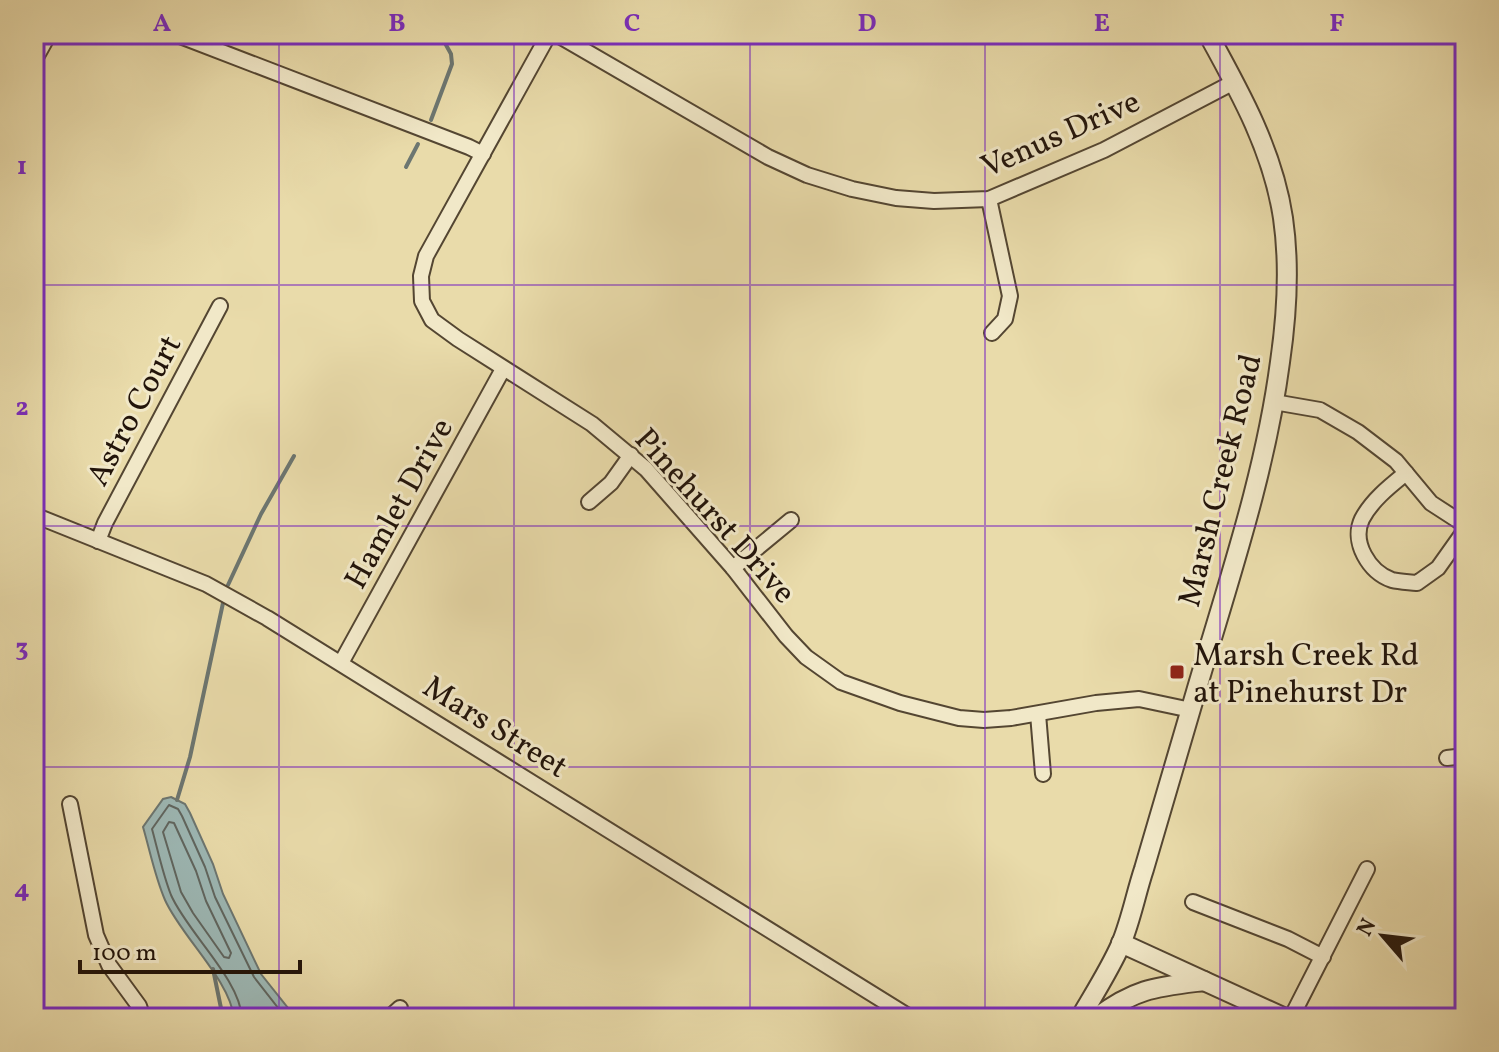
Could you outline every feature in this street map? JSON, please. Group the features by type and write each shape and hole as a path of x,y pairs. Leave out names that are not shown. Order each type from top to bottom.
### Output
{"street":[{"path":"34,61 49,34"},
{"path":"175,34 483,154"},
{"name":"Pinehurst Drive","path":"549,34 426,256 421,276 422,301 432,320 592,424 631,455 733,568 786,636 806,657 841,682 869,694 959,718 984,720 1139,699 1191,710"},
{"name":"Venus Drive","path":"556,34 768,157 807,175 852,189 896,198 934,201 989,199 1104,150 1234,82"},
{"name":"Marsh Creek Road","path":"1088,1013 1121,943 1247,521 1274,402 1286,305 1287,269 1282,216 1272,170 1258,132 1208,34"},
{"path":"989,199 1010,296 1005,319 992,333"},
{"name":"Astro Court","path":"98,541 220,306"},
{"name":"Hamlet Drive","path":"341,663 503,369"},
{"path":"1274,402 1320,410 1358,432 1396,461 1406,473 1431,503 1465,528 1438,568 1417,583 1391,580 1370,565 1358,543 1361,520 1379,496 1406,473"},
{"path":"589,502 611,483 631,455"},
{"name":"Mars Street","path":"34,515 206,584 341,663 911,1018"},
{"path":"733,568 791,520"},
{"path":"1038,714 1043,774"},
{"path":"1447,758 1465,756"},
{"path":"70,804 96,935 109,965 139,1006 143,1018"},
{"path":"1291,1018 1367,869"},
{"path":"1193,902 1288,939 1323,957"},
{"path":"1121,943 1285,1018"},
{"path":"1088,1013 1143,990 1207,981"}],"water":[{"path":"171,797 185,804 190,813 223,894 261,974 296,1018 234,1018 231,1003 215,973 172,914 158,882 143,827 163,799"}],"waterway":[{"path":"431,120 452,64 451,54 440,34"},
{"path":"406,167 418,144"},
{"path":"228,585 261,514 294,456"},
{"path":"177,800 190,757 223,603"},
{"path":"213,969 223,1018"}],"place":[{"name":"Marsh Creek Rd at Pinehurst Dr","path":"1177,672"}]}
